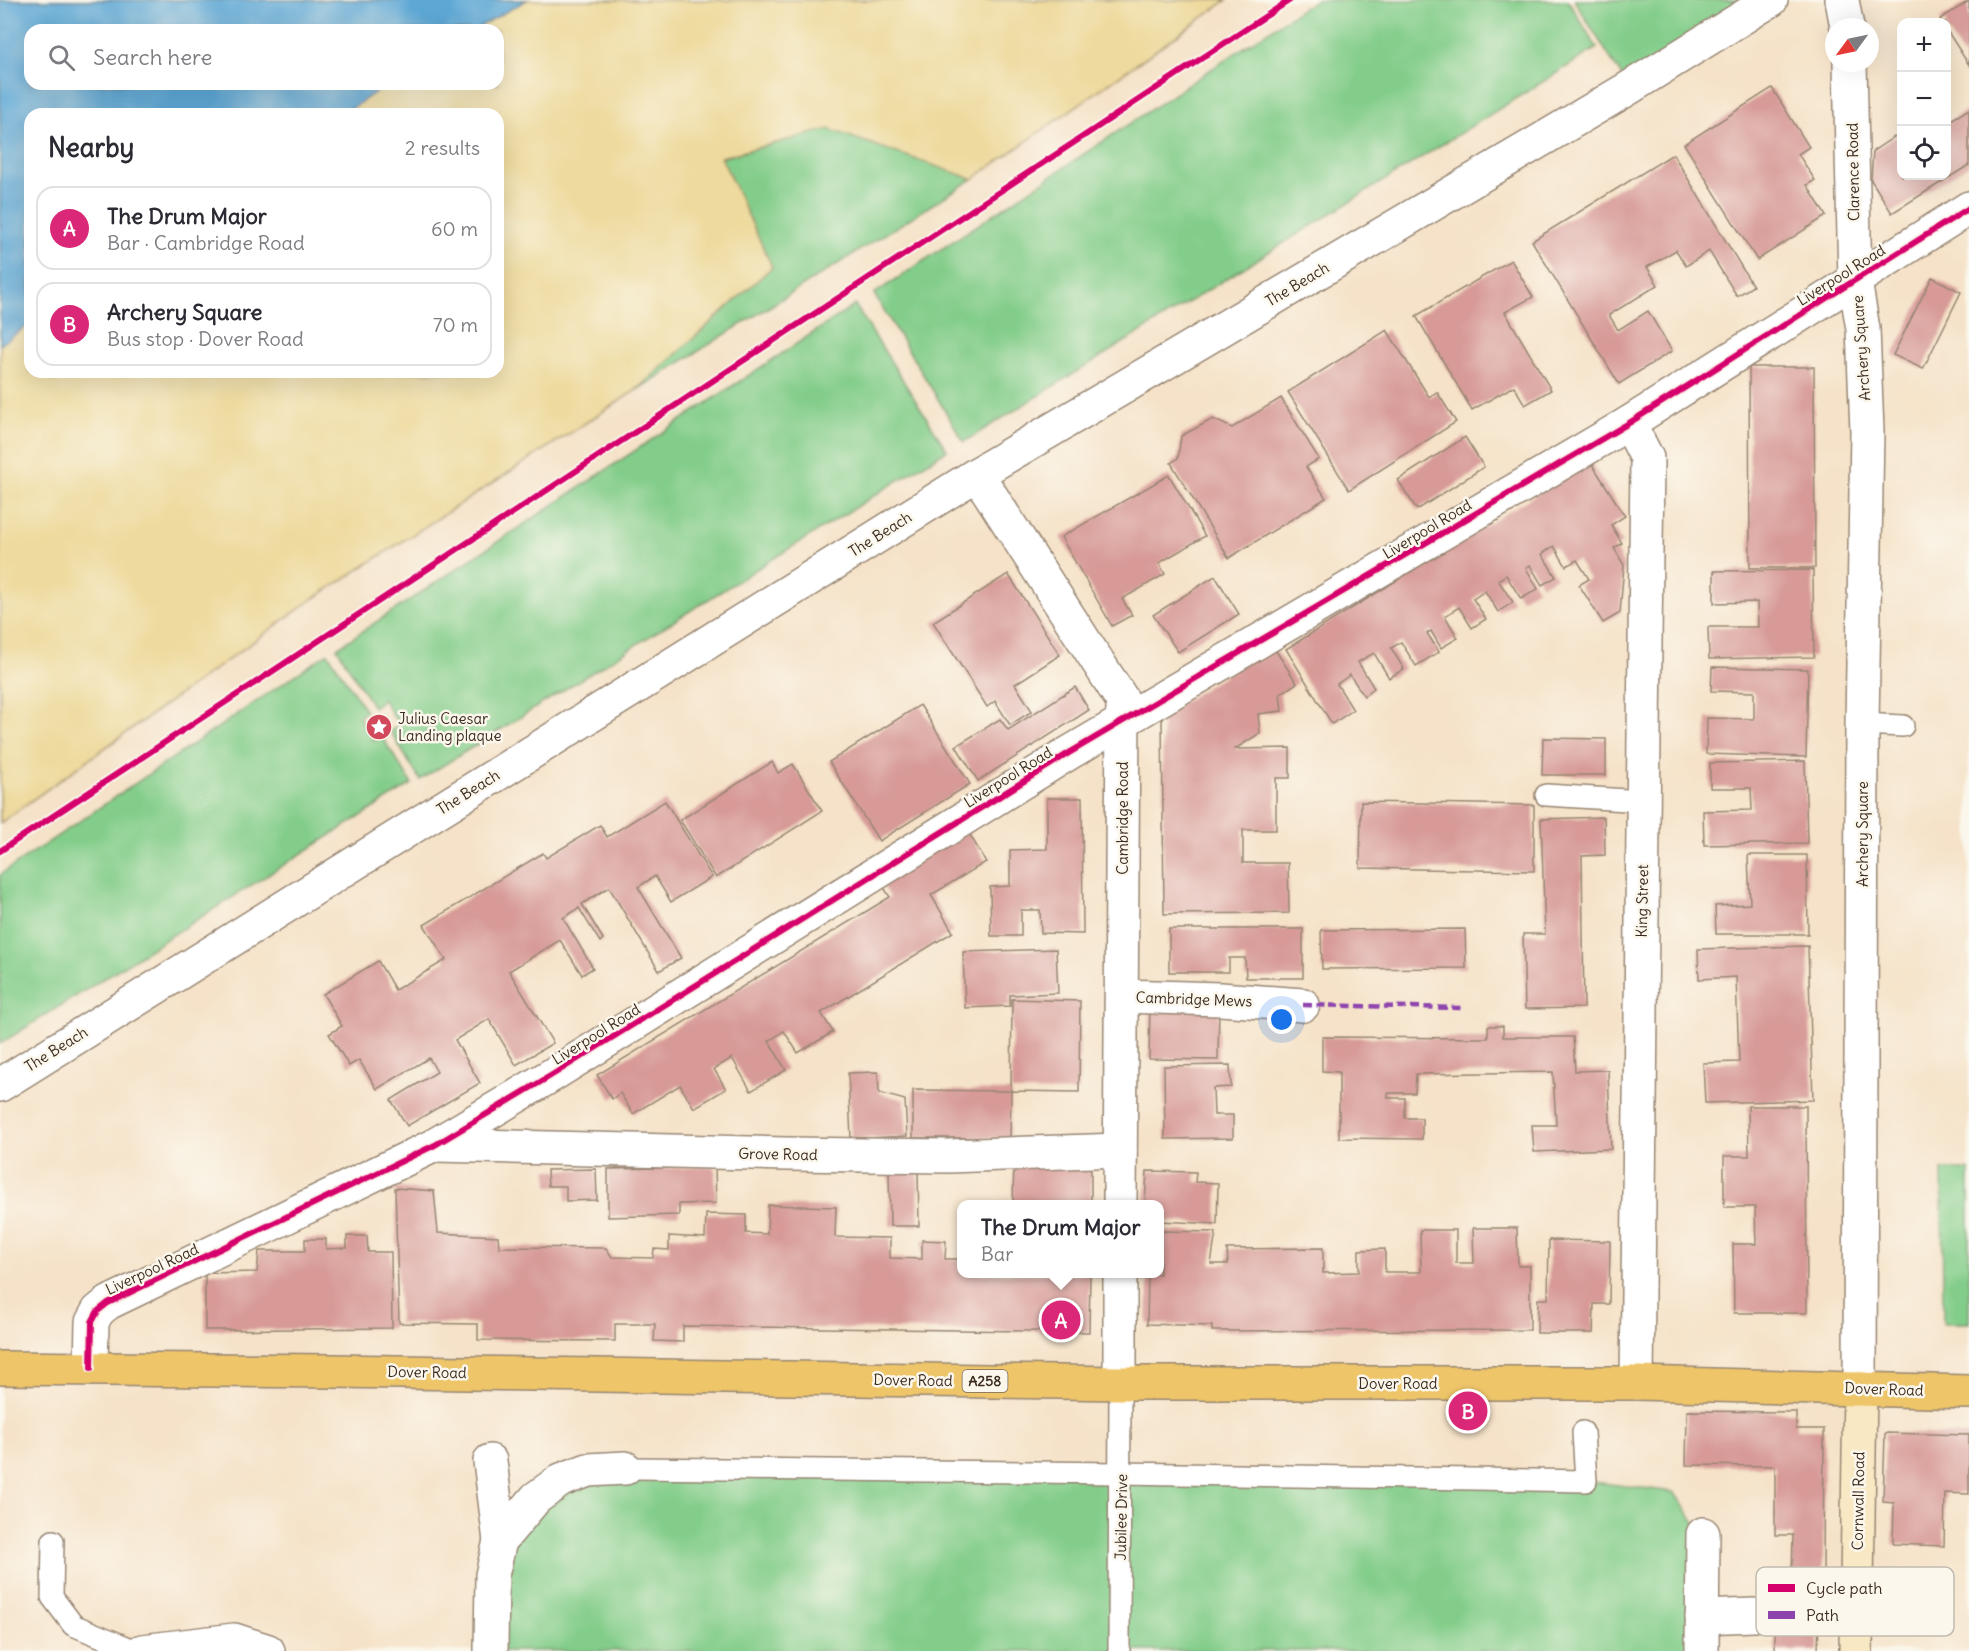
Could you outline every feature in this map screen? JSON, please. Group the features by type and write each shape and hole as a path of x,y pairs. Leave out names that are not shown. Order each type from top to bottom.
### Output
{"main road":[{"name":"Dover Road","path":"0,1368 1120,1383 1636,1383 1969,1392"},
{"name":"Cornwall Road","path":"1857,1567 1860,1388"},
{"name":"Cornwall Road","path":"1856,1636 1856,1651"}],"street":[{"name":"The Beach","path":"0,1085 976,474 1619,94 1771,0"},
{"path":"1842,0 1845,18"},
{"name":"Clarence Road","path":"1850,72 1855,281"},
{"name":"Liverpool Road","path":"91,1368 92,1322 104,1305 435,1145 562,1069 1059,759 1629,423 1969,208"},
{"name":"Archery Square","path":"1855,281 1863,329 1866,430 1862,724 1860,1388"},
{"name":"King Street","path":"1629,423 1647,458 1636,1383"},
{"name":"Cambridge Road","path":"976,474 1123,701 1120,1200"},
{"name":"Cambridge Mews","path":"1122,996 1220,999 1303,1005"},
{"name":"Grove Road","path":"435,1145 937,1156 1120,1150"},
{"path":"1120,1278 1120,1383"},
{"path":"490,1461 500,1541 492,1575 491,1651"},
{"path":"500,1541 536,1498 561,1480 588,1470 629,1468"},
{"path":"1702,1651 1703,1534"},
{"path":"1702,1617 1754,1615"},
{"path":"142,1651 234,1640 267,1651"}],"lane":[{"path":"1862,724 1903,726"},
{"path":"1546,795 1644,801"},
{"name":"Jubilee Drive","path":"1119,1651 1120,1383"},
{"path":"629,1468 1586,1480 1583,1432"},
{"path":"52,1541 52,1597 73,1625 136,1651"}],"green space":[{"path":"1315,0 1568,0 1597,48 964,442 874,294"},
{"path":"1574,0 1771,0 1629,88"},
{"path":"829,129 973,179 635,391 772,267 721,158"},
{"path":"855,305 947,450 420,780 390,731 399,725 383,700 373,707 337,648"},
{"path":"328,653 366,711 359,717 374,741 382,737 412,784 0,1044 0,875"},
{"path":"1942,1170 1969,1170 1969,1323 1943,1323"},
{"path":"588,1470 1586,1481 1674,1492 1703,1534 1702,1651 491,1651 500,1541"}],"sand":[{"path":"0,0 1227,0 973,179 829,129 721,157 772,267 635,391 313,599 0,823"}],"water":[{"path":"0,0 527,0 485,24 24,24 24,90 379,90 352,108 24,108 24,328 0,345"}],"building":[{"path":"1969,1 1969,65 1951,37 1951,18 1942,18"},
{"path":"1772,88 1809,147 1798,154 1815,180 1807,185 1826,216 1757,260 1684,144"},
{"path":"1969,109 1969,165 1951,176 1951,126 1951,120"},
{"path":"1894,137 1897,138 1897,180 1945,180 1892,213 1871,180 1873,151"},
{"path":"1673,154 1753,286 1737,296 1709,251 1686,266 1676,250 1647,267 1658,285 1609,315 1618,330 1648,311 1672,351 1619,384 1532,241"},
{"path":"1511,260 1533,297 1505,312 1551,390 1525,405 1514,386 1472,410 1416,316"},
{"path":"1932,277 1961,292 1923,369 1893,355"},
{"path":"1387,330 1429,397 1437,392 1456,422 1349,490 1288,392"},
{"path":"1749,367 1814,367 1815,568 1750,568"},
{"path":"1281,398 1319,459 1306,467 1326,498 1229,558 1171,463 1178,458 1181,436 1213,419 1232,428"},
{"path":"1465,437 1484,467 1417,510 1398,480"},
{"path":"1590,461 1625,516 1611,525 1622,543 1614,548 1624,565 1620,613 1603,623 1579,585 1589,579 1577,560 1566,566 1554,546 1542,554 1556,577 1542,585 1530,565 1526,568 1538,589 1521,599 1506,575 1498,580 1513,602 1498,612 1485,591 1473,599 1486,619 1472,628 1459,607 1445,616 1458,638 1441,648 1431,631 1427,633 1439,652 1416,666 1401,642 1391,648 1404,669 1389,678 1374,653 1358,662 1374,688 1364,696 1350,675 1337,684 1353,710 1332,724 1286,649"},
{"path":"1169,475 1205,536 1159,563 1165,574 1122,599 1132,615 1112,626 1061,537"},
{"path":"1813,570 1814,657 1709,659 1708,627 1758,627 1757,602 1714,603 1714,571"},
{"path":"1008,574 1060,655 1015,684 1032,711 1010,725 995,701 987,707 933,622"},
{"path":"1215,576 1239,614 1178,652 1153,615"},
{"path":"1272,645 1297,683 1280,694 1282,711 1258,714 1260,733 1235,749 1290,748 1290,778 1276,778 1276,830 1243,830 1243,863 1288,863 1289,913 1164,914 1162,716"},
{"path":"1712,667 1808,669 1806,757 1706,754 1707,718 1754,719 1754,692 1711,691"},
{"path":"1075,687 1089,710 978,781 956,746 1000,719 1008,730"},
{"path":"920,705 970,784 879,841 829,762"},
{"path":"1543,738 1606,739 1606,775 1542,775"},
{"path":"1805,761 1807,843 1704,845 1703,811 1752,810 1751,788 1710,788 1710,763"},
{"path":"772,762 778,773 793,764 822,811 716,878 680,820"},
{"path":"1047,798 1082,798 1083,934 1041,933 1040,910 1021,910 1021,936 991,936 990,887 1010,886 1010,850 1047,849"},
{"path":"665,801 712,877 671,902 655,876 638,887 681,958 659,971 609,887 582,904 603,939 600,942 579,908 563,918 593,968 582,975 560,940 509,971 553,1043 516,1065 489,1019 455,1040 480,1083 407,1126 391,1100 437,1072 429,1058 377,1089 359,1060 349,1066 329,1034 342,1026 323,994 378,961 395,990 446,960 424,925 543,853 546,858 600,825 607,837"},
{"path":"1361,802 1534,805 1534,871 1360,868"},
{"path":"1604,817 1605,855 1582,856 1584,1008 1525,1009 1523,934 1545,934 1541,819"},
{"path":"967,830 986,862 931,895 953,932 821,1013 833,1032 798,1053 784,1031 769,1041 786,1070 751,1091 732,1058 714,1069 726,1089 694,1108 680,1085 633,1114 620,1093 612,1099 597,1075 890,897 881,883"},
{"path":"1748,855 1807,855 1808,934 1716,934 1715,906 1750,904"},
{"path":"1169,929 1303,929 1303,978 1246,978 1245,958 1229,958 1229,972 1169,972"},
{"path":"1465,929 1466,968 1322,969 1321,930"},
{"path":"1808,946 1813,1100 1705,1103 1703,1063 1739,1062 1736,977 1699,979 1698,949"},
{"path":"1056,949 1058,993 1010,995 1010,1006 965,1008 963,952"},
{"path":"1012,999 1080,1001 1079,1092 1011,1091"},
{"path":"1150,1004 1219,1005 1218,1060 1149,1059"},
{"path":"1488,1026 1503,1026 1503,1037 1573,1037 1575,1071 1608,1070 1611,1149 1534,1152 1532,1125 1556,1125 1553,1072 1416,1074 1415,1093 1388,1093 1388,1098 1405,1098 1405,1118 1422,1118 1422,1139 1339,1138 1339,1072 1322,1071 1322,1037 1488,1038"},
{"path":"1230,1065 1231,1087 1213,1088 1214,1115 1233,1115 1233,1138 1165,1139 1164,1066"},
{"path":"878,1072 879,1093 905,1100 907,1136 851,1139 848,1073"},
{"path":"913,1090 1011,1091 1010,1138 913,1138"},
{"path":"1748,1106 1806,1106 1807,1313 1734,1313 1733,1244 1756,1244 1755,1207 1724,1207 1724,1156 1749,1156"},
{"path":"1014,1158 1091,1159 1091,1200 1013,1200"},
{"path":"715,1167 716,1203 679,1204 679,1215 608,1217 608,1169"},
{"path":"596,1169 597,1200 566,1201 566,1186 548,1186 547,1170"},
{"path":"918,1170 919,1226 890,1226 889,1171"},
{"path":"1147,1171 1196,1172 1195,1182 1218,1183 1217,1224 1164,1221 1164,1200 1145,1200"},
{"path":"395,1188 434,1191 438,1233 498,1236 499,1247 606,1248 612,1257 653,1258 654,1249 669,1250 669,1236 705,1238 706,1214 746,1215 746,1233 767,1234 768,1205 836,1207 835,1237 890,1238 890,1258 922,1259 922,1240 946,1241 945,1259 957,1259 957,1278 1090,1278 1089,1332 683,1326 683,1342 654,1341 655,1324 615,1324 615,1341 478,1340 478,1324 399,1323"},
{"path":"1473,1228 1517,1228 1518,1266 1530,1266 1530,1330 1212,1331 1212,1326 1147,1324 1148,1278 1164,1278 1164,1231 1216,1232 1211,1264 1228,1264 1227,1249 1323,1248 1323,1273 1359,1272 1359,1250 1385,1249 1385,1272 1421,1272 1420,1230 1456,1230 1456,1263 1474,1263"},
{"path":"347,1236 367,1236 368,1252 391,1252 392,1328 205,1330 205,1273 257,1272 259,1251 305,1251 305,1239 326,1239 326,1249 347,1248"},
{"path":"1549,1240 1610,1241 1609,1304 1594,1304 1593,1333 1537,1333 1538,1299 1548,1299"},
{"path":"1687,1411 1796,1412 1796,1429 1824,1429 1823,1567 1792,1567 1793,1535 1775,1535 1775,1466 1686,1465"},
{"path":"1885,1433 1969,1435 1969,1494 1945,1493 1944,1546 1893,1544 1894,1503 1883,1502"},
{"path":"1775,1636 1818,1636 1818,1651 1775,1651"}],"marked path":[{"path":"1303,1005 1462,1008"}],"cycle path":[{"path":"0,851 1290,0"},
{"path":"91,1368 92,1322 98,1311 108,1303 435,1145 552,1075 1069,753 1629,423 1969,208"}],"place":[{"name":"Julius Caesar Landing plaque","path":"379,727"},
{"name":"The Drum Major","path":"1061,1320"},
{"name":"Archery Square","path":"1468,1411"}]}
